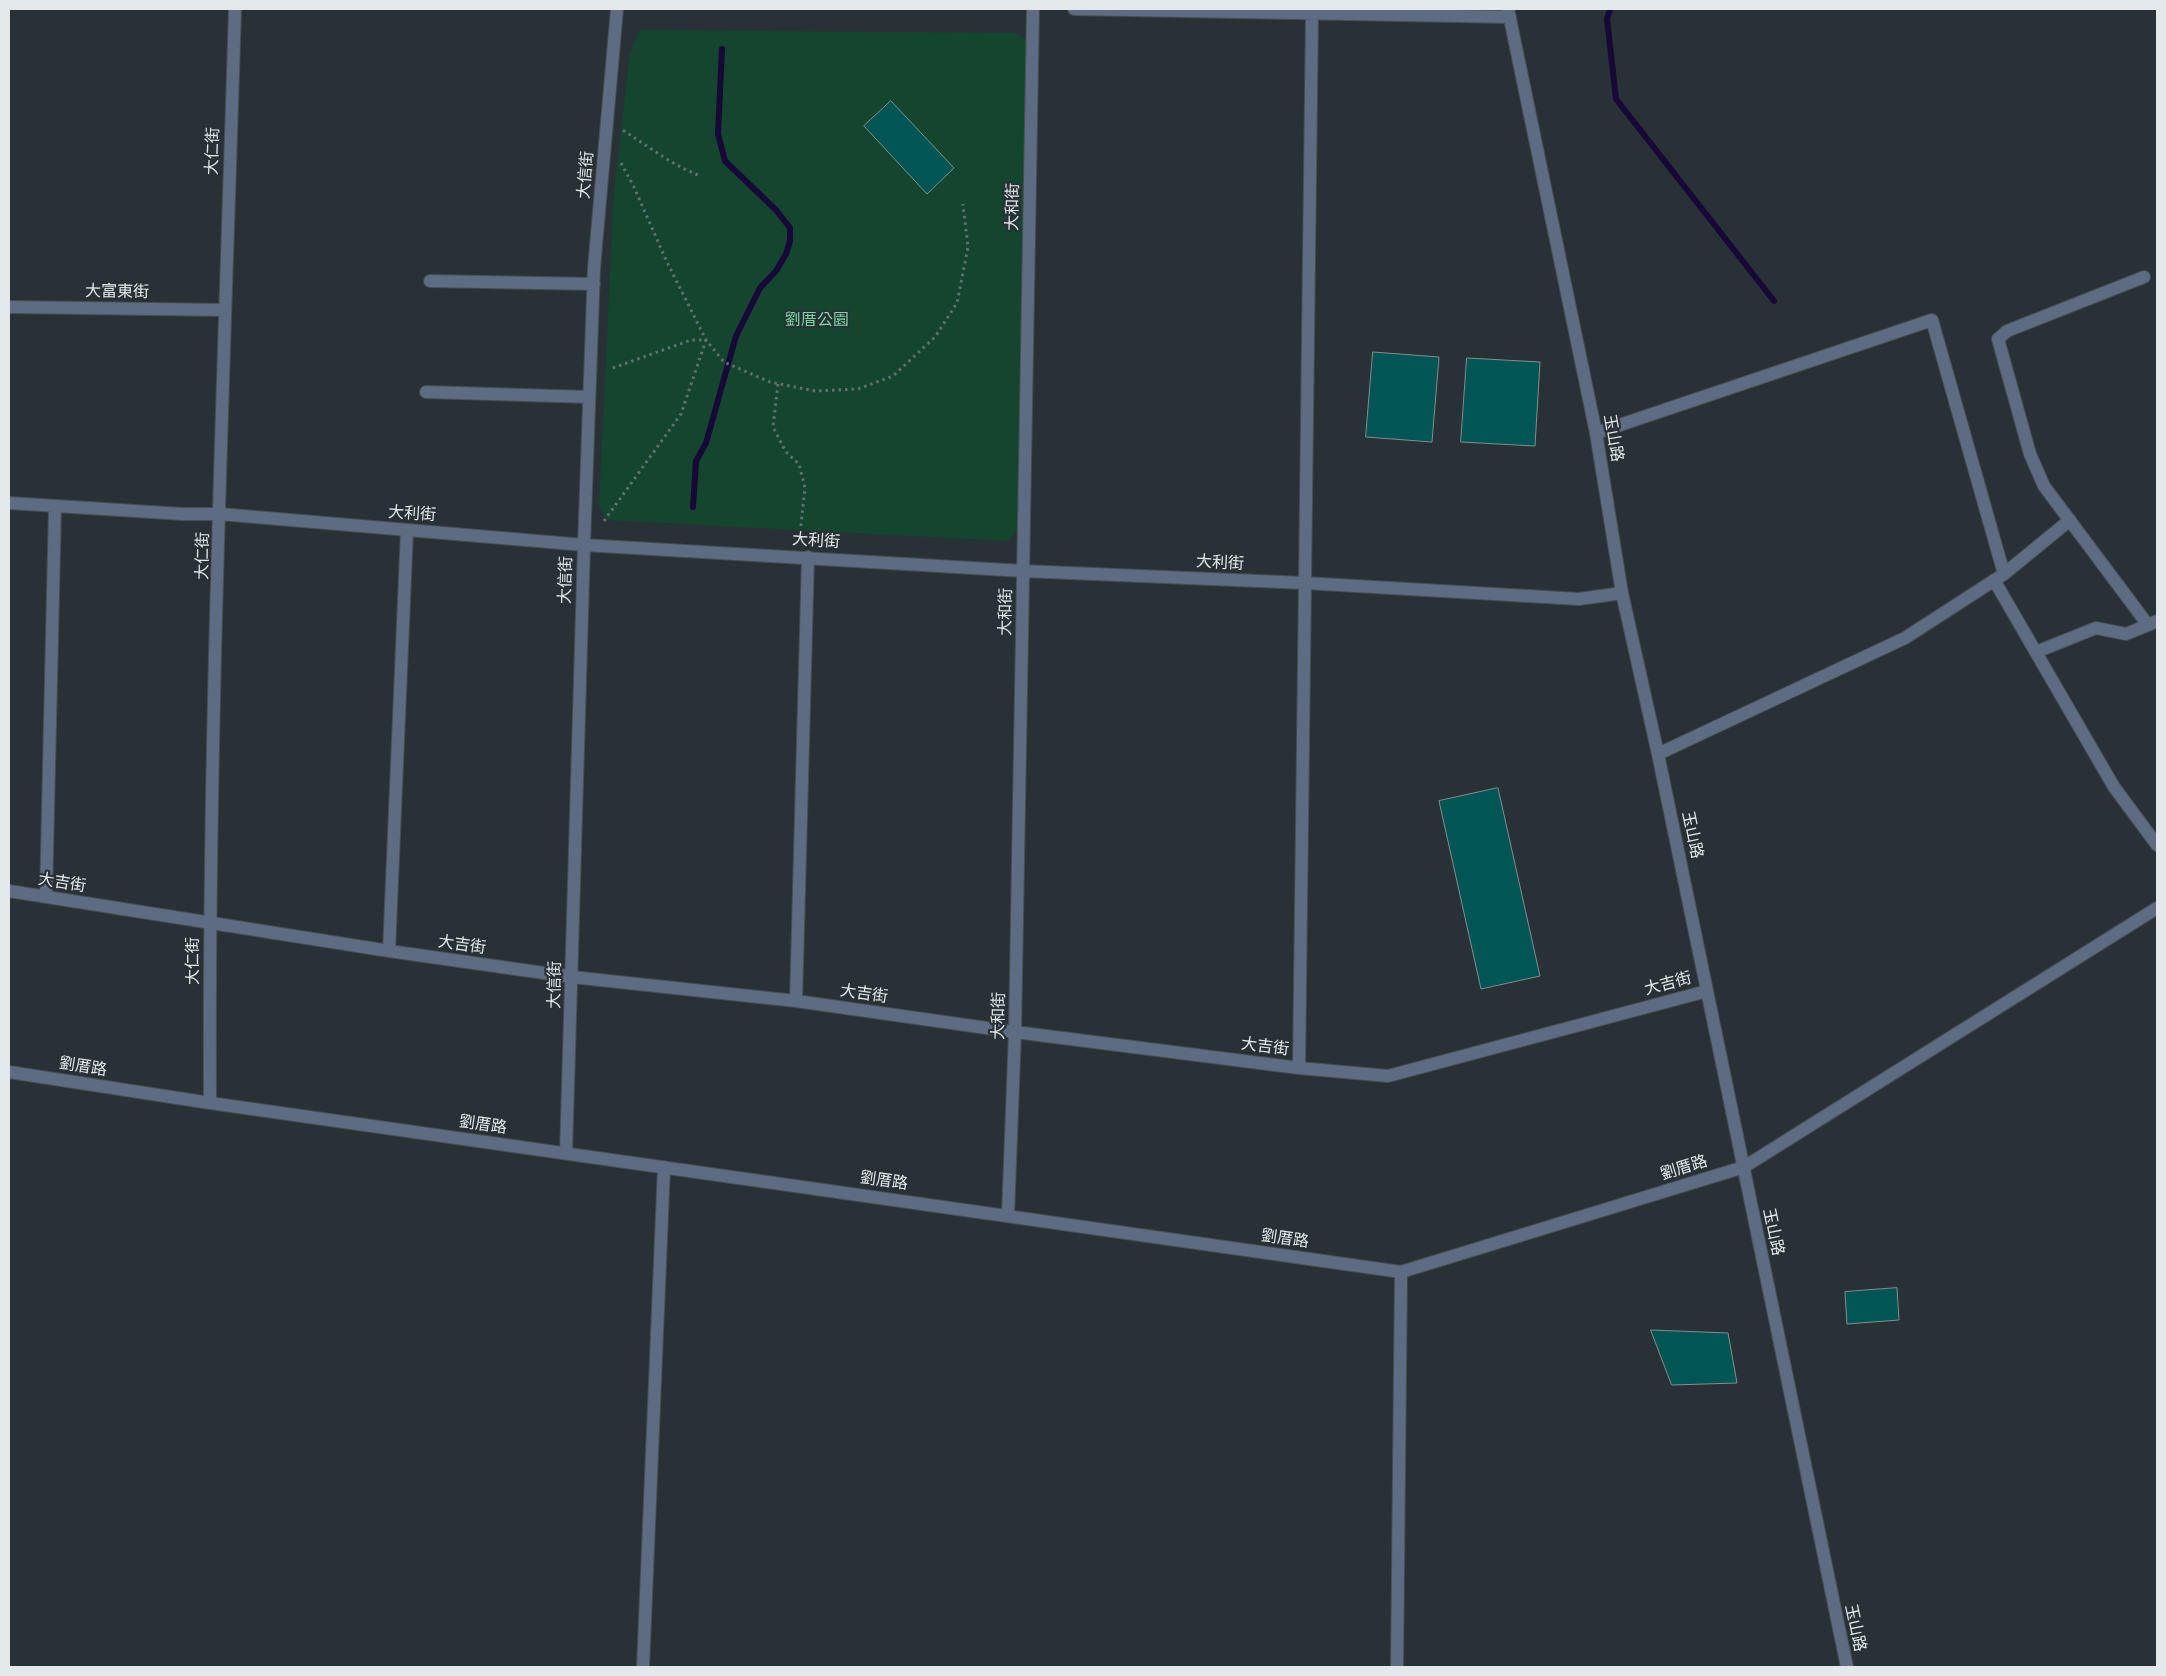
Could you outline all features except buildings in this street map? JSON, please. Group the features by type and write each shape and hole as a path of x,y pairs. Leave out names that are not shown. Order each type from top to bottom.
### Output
{"street":[{"name":"大仁街","path":"210,1103 210,923 224,310 235,9"},
{"name":"大信街","path":"566,1153 584,545 594,284 617,9"},
{"name":"大和街","path":"1008,1215 1015,1032 1033,9"},
{"path":"1074,9 1312,14 1509,13"},
{"name":"玉山路","path":"1509,13 1596,433 1622,593 1658,754 1847,1667"},
{"path":"1299,1068 1312,14"},
{"path":"2036,652 2096,628 2126,634 2153,623 2044,486 2030,454 1998,339 2007,331 2144,277"},
{"path":"430,281 594,284"},
{"name":"大富東街","path":"9,307 224,310"},
{"path":"1596,433 1932,320 1999,577 2036,652 2114,787 2157,845"},
{"path":"426,392 589,397"},
{"name":"大利街","path":"9,503 55,507 220,514 584,545 803,556 1023,571 1305,583 1579,599 1622,593"},
{"path":"46,896 55,507"},
{"path":"1658,754 1905,638 1999,577 2070,520"},
{"path":"389,951 407,530"},
{"path":"796,1001 803,556"},
{"name":"大吉街","path":"9,891 389,951 572,977 796,1001 1015,1032 1299,1068 1388,1076 1707,991"},
{"name":"劉厝路","path":"9,1072 210,1103 1400,1272 1744,1167 2157,908"},
{"path":"643,1667 664,1167"},
{"path":"1397,1667 1400,1272"}],"path":[{"path":"623,139 624,131 659,152 680,168 698,175"},
{"path":"621,154 620,162 634,187 666,260 706,340 724,362 770,382 815,391 858,389 893,376 935,337 958,303 968,247 963,204"},
{"path":"610,369 691,340 706,340"},
{"path":"604,521 681,414 706,340"},
{"path":"778,384 773,428 786,452 799,464 805,488 803,556"}],"green space":[{"name":"劉厝公園","path":"640,30 1016,33 1033,45 1021,527 1008,541 607,520 599,506 614,191 630,53"}],"waterway":[{"path":"1610,9 1607,19 1616,99 1774,301"},
{"path":"693,507 696,461 706,443 736,336 760,288 776,271 786,254 790,241 790,228 776,210 725,161 718,134 722,49"}]}
